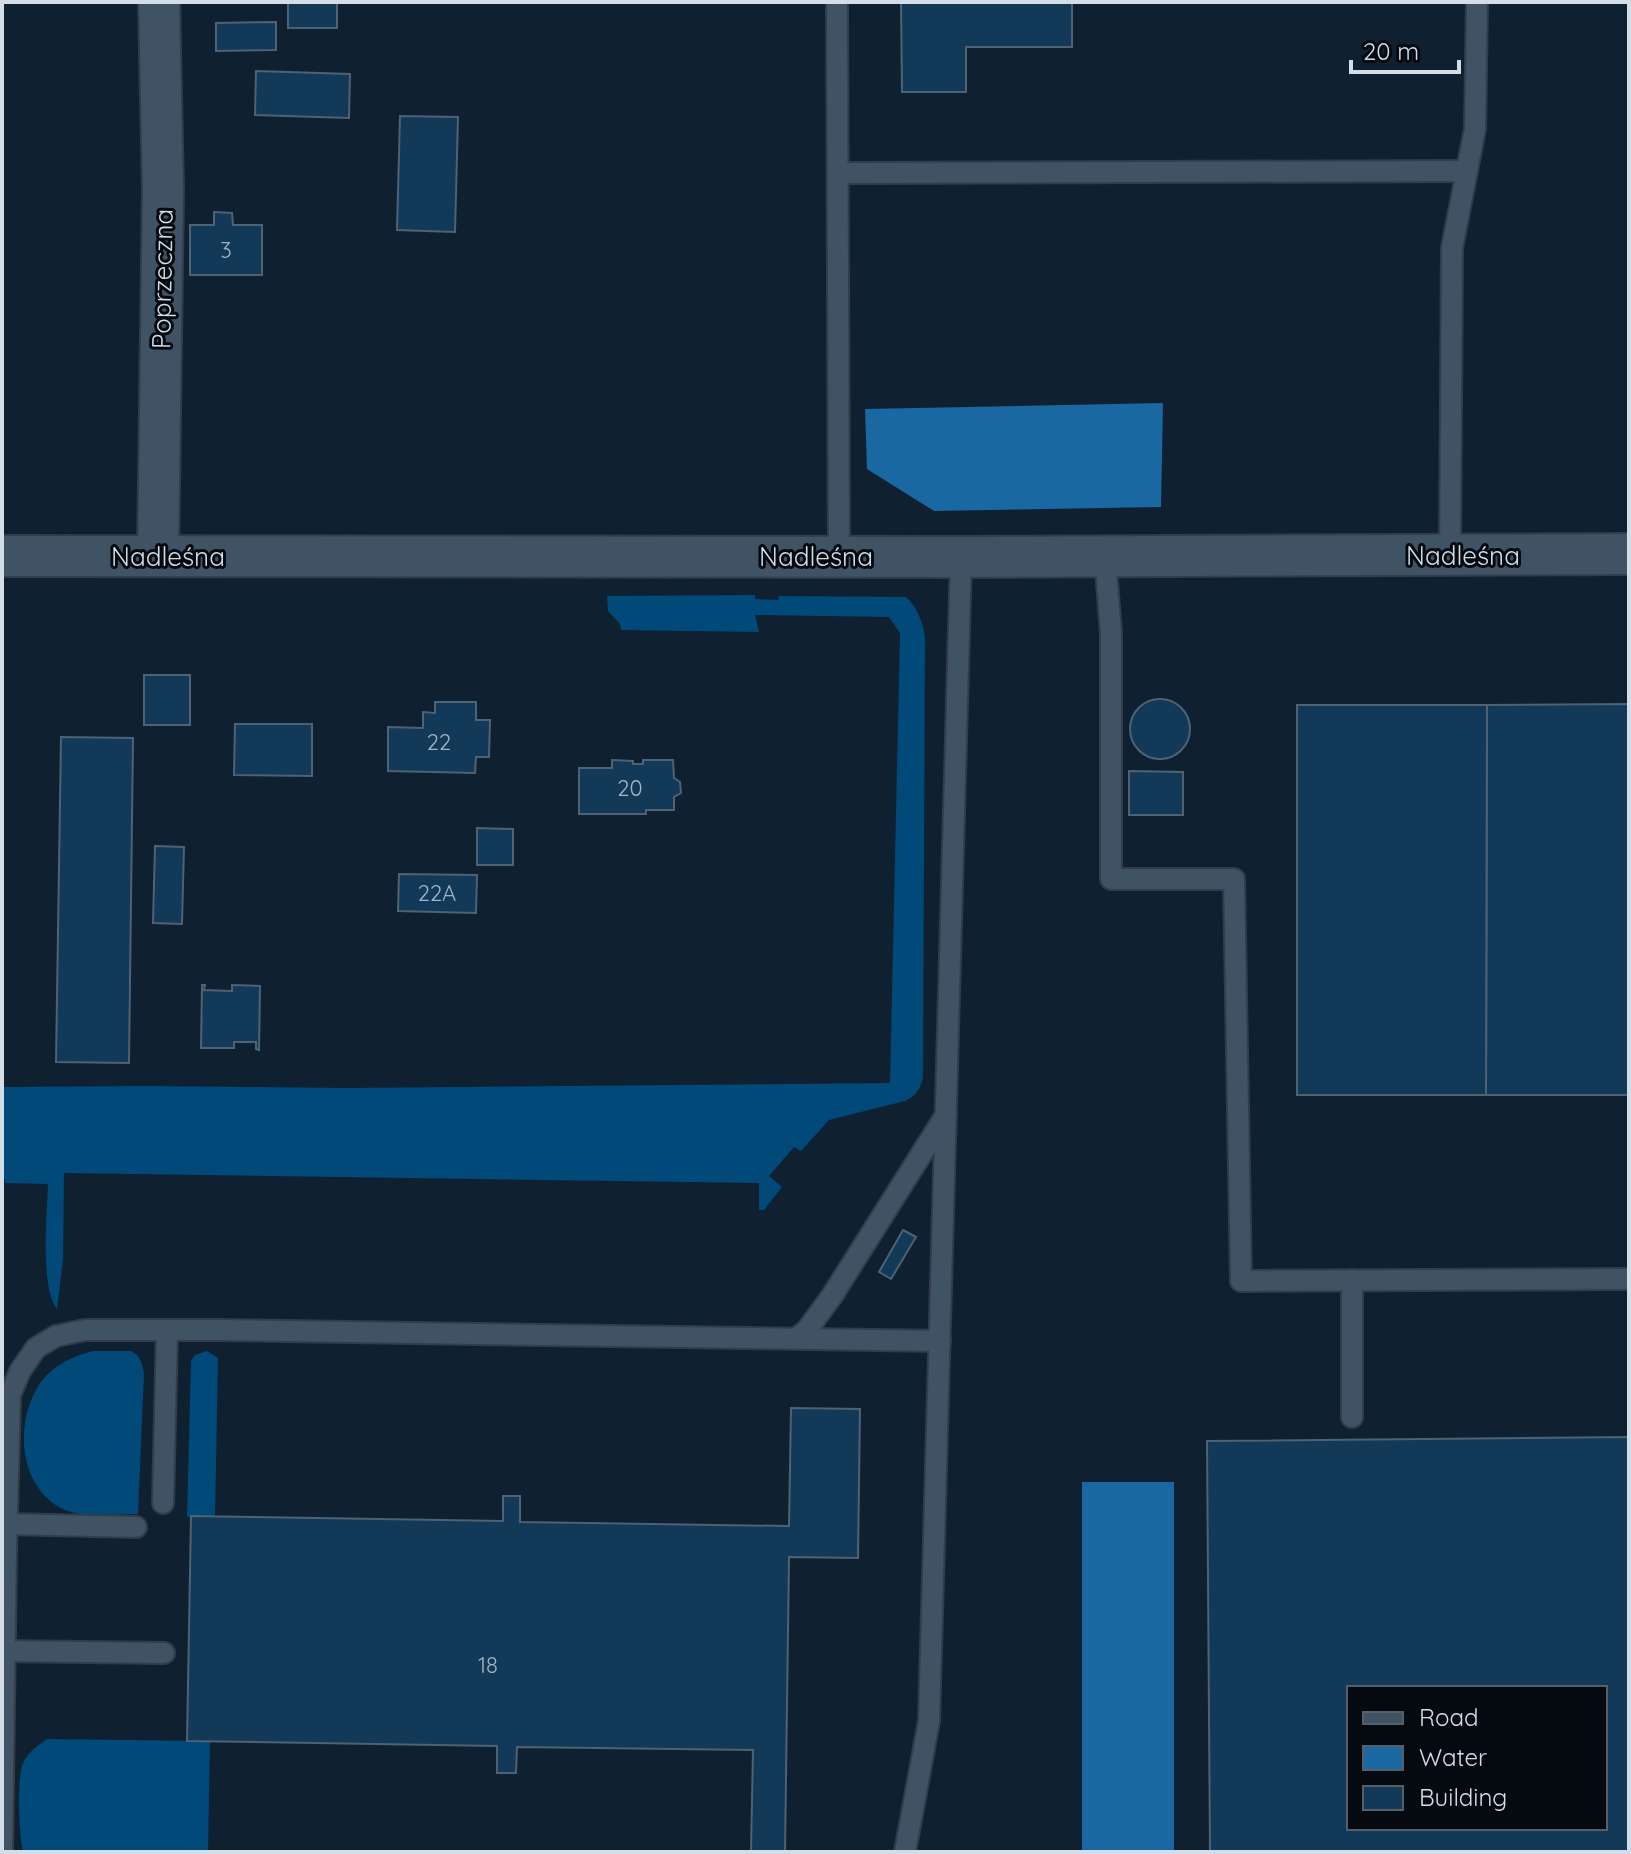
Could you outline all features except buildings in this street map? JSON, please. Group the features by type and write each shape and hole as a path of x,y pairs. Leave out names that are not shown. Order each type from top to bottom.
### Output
{"street":[{"name":"Poprzeczna","path":"158,556 163,190 159,2"},
{"name":"Nadleśna","path":"2,556 1629,554"}],"lane":[{"path":"837,2 839,556"},
{"path":"1450,555 1452,248 1475,129 1477,2"},
{"path":"839,173 1467,171"},
{"path":"1105,556 1111,634 1111,879 1234,879 1241,1281 1629,1279"},
{"path":"905,1852 929,1721 961,557"},
{"path":"797,1338 807,1330 832,1296 946,1115"},
{"path":"1352,1280 1352,1417"},
{"path":"2,1852 10,1395 20,1371 36,1348 56,1336 85,1330 167,1330 940,1341"},
{"path":"163,1503 167,1330"},
{"path":"6,1524 136,1527"},
{"path":"4,1651 164,1653"}],"shaded area":[{"path":"755,595 755,599 778,600 779,596 906,597 921,620 925,637 923,1079 914,1095 905,1101 829,1120 801,1151 794,1147 769,1176 782,1187 764,1210 759,1210 759,1183 64,1173 63,1259 57,1309 48,1285 46,1268 48,1184 5,1183 2,1179 2,1087 347,1088 890,1083 900,633 889,617 755,615 759,632 621,630 620,624 608,611 607,596"},
{"path":"93,1351 131,1351 139,1357 144,1373 138,1514 97,1515 67,1511 45,1496 28,1466 24,1431 27,1414 41,1382 64,1362"},
{"path":"207,1351 218,1358 215,1517 187,1517 191,1361 195,1355"},
{"path":"47,1739 210,1741 208,1852 23,1852 19,1806 21,1769 34,1748"}],"water":[{"path":"1163,403 1161,507 934,511 867,469 865,409"},
{"path":"1082,1482 1174,1482 1174,1852 1082,1852"}]}
